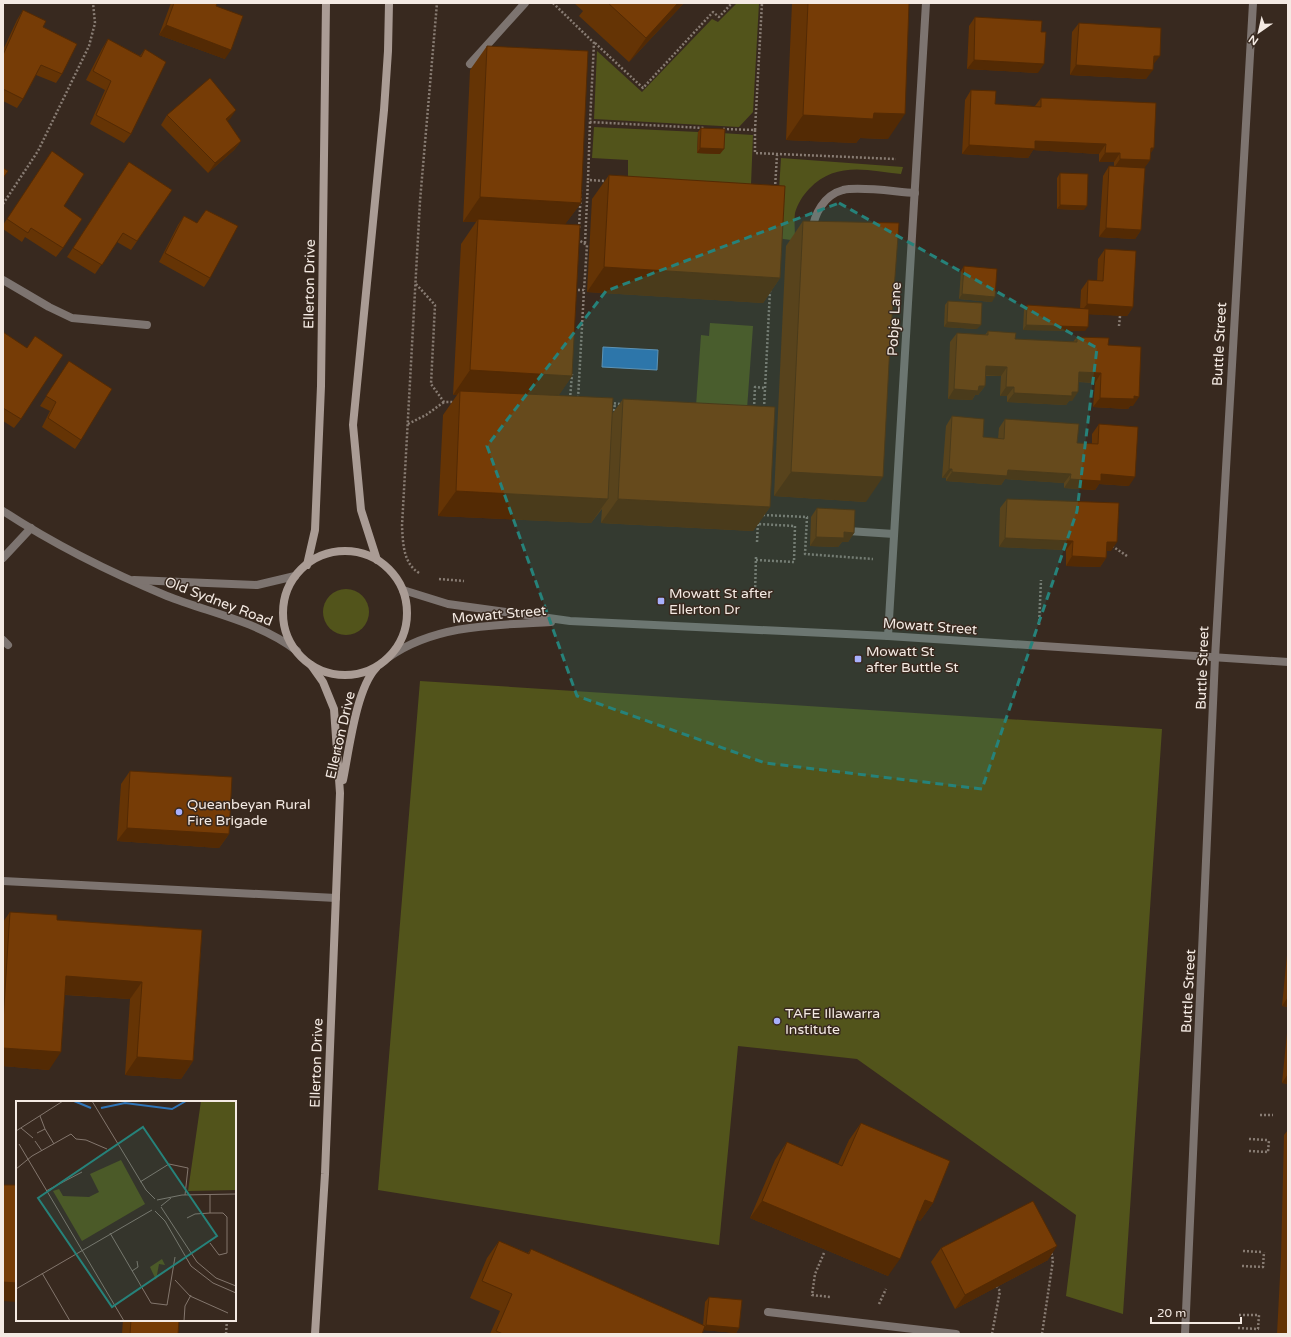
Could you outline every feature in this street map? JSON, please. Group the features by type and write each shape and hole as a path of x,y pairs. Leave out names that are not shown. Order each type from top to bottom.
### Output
{"main road":[{"name":"Ellerton Drive","path":"307,565 315,530 321,386 326,3"},
{"path":"378,560 361,510 352,425 384,110 388,51 389,3"},
{"path":"341,551 360,553 378,560 392,573 403,590 407,607 406,625 400,642 389,657 380,664 364,672 346,675 328,673 311,665 297,652 287,632 284,622 284,606 288,590 295,576 307,565 323,555 341,551"},
{"name":"Ellerton Drive","path":"340,793 360,699 370,676 380,664"},
{"name":"Ellerton Drive","path":"311,665 330,695 334,709 337,731 340,793 325,1166 315,1334"}],"street":[{"path":"470,64 526,3"},
{"name":"Pobje Lane","path":"888,636 926,3"},
{"name":"Buttle Street","path":"1185,1334 1215,658 1253,3"},
{"path":"811,240 813,222 819,209 830,197 844,190 863,189 915,193"},
{"path":"3,280 48,307 72,318 147,325"},
{"name":"Old Sydney Road","path":"3,511 86,561 189,604 273,635 297,652"},
{"path":"3,558 30,528"},
{"path":"848,531 894,534"},
{"name":"Old Sydney Road","path":"130,580 257,585 295,576"},
{"name":"Mowatt Street","path":"403,590 448,604 570,621 888,636 1288,662"},
{"name":"Mowatt Street","path":"389,657 412,643 458,630 489,625 570,621"},
{"path":"3,881 336,898"},
{"path":"768,1312 956,1334"}],"path":[{"path":"3,204 38,151 89,46 95,23 93,3"},
{"path":"422,574 414,569 408,560 403,540 403,507 415,284 432,40 437,3"},
{"path":"554,3 594,43 643,88 713,12 719,17 732,3"},
{"path":"762,3 755,153 917,160"},
{"path":"584,243 594,43"},
{"path":"583,117 590,117"},
{"path":"590,122 708,128"},
{"path":"716,128 755,130"},
{"path":"774,192 777,155"},
{"path":"588,180 612,181"},
{"path":"576,188 581,188 579,239"},
{"path":"572,239 579,239 587,245 578,401 570,400 572,369"},
{"path":"415,284 435,305 431,384 444,402"},
{"path":"764,412 770,286"},
{"path":"569,289 584,290"},
{"path":"1119,326 1120,316"},
{"path":"754,412 755,387 765,388"},
{"path":"407,424 426,415 444,402 458,402"},
{"path":"608,403 629,404"},
{"path":"606,411 614,411 615,404"},
{"path":"757,542 759,514 807,517 805,554 892,560"},
{"path":"756,560 794,562 795,526 758,524"},
{"path":"1112,546 1127,556"},
{"path":"755,595 756,556"},
{"path":"437,579 464,581"},
{"path":"1038,646 1041,580"},
{"path":"1260,1114 1273,1115"},
{"path":"1249,1139 1268,1140 1268,1152 1249,1151"},
{"path":"1042,1334 1053,1260 1048,1246"},
{"path":"1242,1266 1263,1266 1263,1252 1243,1251"},
{"path":"824,1252 815,1274 812,1295 835,1298"},
{"path":"992,1334 1000,1291 997,1286"},
{"path":"872,1303 880,1304 886,1289"},
{"path":"1238,1328 1258,1329 1258,1315 1239,1314"},
{"path":"226,1334 227,1321"}],"highlighted area":[{"path":"839,203 1097,348 1077,511 982,789 765,763 577,696 487,446 606,291"}],"shaded area":[{"path":"737,3 759,3 753,112 739,127 594,119 597,51 642,92 712,19 718,22"},
{"path":"594,127 698,132 697,153 720,154 721,133 753,135 751,185 628,178 628,160 592,158"},
{"path":"781,158 903,167 901,174 852,170 830,174 819,180 800,200 795,213 795,237 791,240 776,238"},
{"path":"710,323 753,326 747,409 696,406 701,335 709,336"},
{"path":"346,589 359,593 365,599 369,612 365,625 359,631 346,635 333,631 327,625 323,612 327,599 333,593"},
{"name":"TAFE Illawarra Institute","path":"420,681 1162,729 1123,1314 1066,1296 1076,1215 857,1059 738,1046 719,1245 378,1190"}],"water":[{"path":"603,347 658,350 657,370 602,367"}],"building":[{"path":"174,3 217,3 216,6 243,16 231,50 166,25"},
{"path":"608,3 678,3 646,38"},
{"path":"808,3 909,3 905,114 874,113 873,119 803,115"},
{"path":"23,10 46,21 43,27 77,44 62,74 41,65 23,99 3,89 3,55"},
{"path":"975,17 1042,21 1041,32 1046,32 1044,64 974,60"},
{"path":"1079,23 1161,28 1160,56 1154,56 1153,70 1076,65"},
{"path":"108,39 141,57 145,49 166,62 131,134 96,115 111,81 93,71"},
{"path":"487,46 588,51 581,203 480,197"},
{"path":"210,78 236,110 226,119 241,141 215,163 167,115"},
{"path":"971,90 996,91 995,104 1041,107 1041,98 1156,103 1154,148 1151,148 1150,160 1120,159 1120,153 1105,153 1106,144 1035,141 1035,149 969,145"},
{"path":"701,128 725,129 724,149 700,148"},
{"path":"52,151 84,174 64,206 82,219 63,248 31,228 28,233 7,219"},
{"path":"129,162 172,190 137,241 123,233 102,265 73,248"},
{"path":"1109,166 1145,168 1141,230 1106,228"},
{"path":"3,168 8,171 3,178"},
{"path":"1060,173 1088,174 1087,206 1060,205"},
{"path":"609,175 785,186 780,278 604,267"},
{"path":"206,210 238,226 210,278 165,253 184,216 197,223"},
{"path":"478,219 580,225 572,376 470,370"},
{"path":"803,221 899,223 890,344 883,477 791,472"},
{"path":"1105,249 1136,251 1133,307 1087,304 1088,280 1103,281"},
{"path":"964,266 997,269 995,297 962,294"},
{"path":"948,301 982,303 981,325 947,322"},
{"path":"1027,305 1089,309 1088,327 1026,325"},
{"path":"988,331 1016,333 1015,339 1077,342 1077,337 1109,338 1108,345 1141,347 1139,397 1134,396 1134,399 1100,398 1101,373 1079,372 1078,392 1072,392 1072,396 1014,393 1014,387 1006,387 1007,367 986,366 985,386 979,386 978,391 954,389 957,333 988,335"},
{"path":"3,332 27,348 35,336 63,355 21,419 3,408"},
{"path":"69,361 112,389 81,440 48,418 56,402 46,396"},
{"path":"460,391 613,398 608,499 456,491"},
{"path":"623,399 775,407 770,507 618,499"},
{"path":"952,416 984,419 983,437 1004,439 1005,419 1079,424 1077,443 1098,444 1099,424 1138,427 1135,477 1101,474 1101,481 1070,479 1071,474 1008,470 1007,476 952,472 952,469 949,469"},
{"path":"1007,499 1119,503 1117,542 1107,542 1106,558 1072,556 1073,541 1005,538"},
{"path":"817,508 855,510 854,533 844,532 844,538 816,537"},
{"path":"130,771 232,777 229,834 127,828"},
{"path":"10,912 57,915 57,920 202,930 193,1061 137,1057 142,982 66,976 61,1052 3,1048 3,1022"},
{"path":"861,1123 950,1161 933,1203 925,1200 900,1259 762,1201 787,1142 842,1166"},
{"path":"3,1185 16,1185 16,1283 3,1282"},
{"path":"1033,1201 1057,1246 965,1295 941,1248"},
{"path":"499,1241 529,1254 531,1249 705,1326 702,1334 503,1334 496,1331 512,1294 482,1281"},
{"path":"709,1297 742,1300 739,1328 706,1325"},
{"path":"131,1321 179,1321 178,1334 130,1334"}],"place":[{"name":"Mowatt St after Ellerton Dr","path":"661,601"},
{"name":"Mowatt St after Buttle St","path":"858,659"},
{"name":"Queanbeyan Rural Fire Brigade","path":"179,812"},
{"name":"TAFE Illawarra Institute","path":"777,1021"}]}
